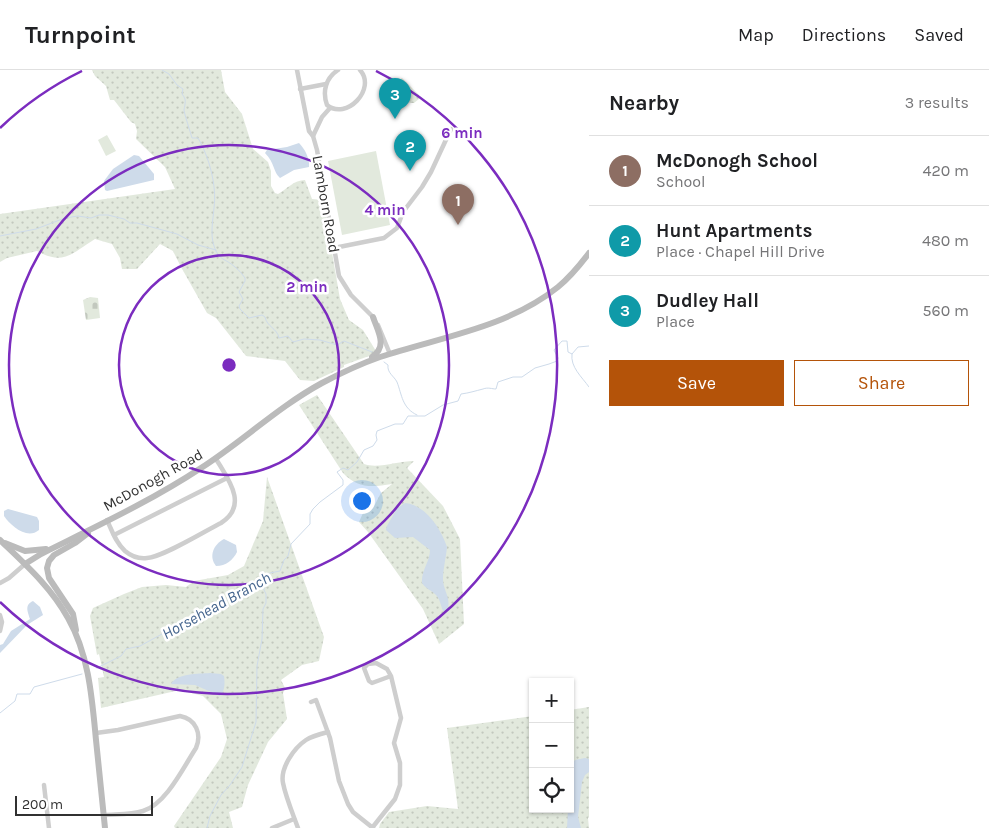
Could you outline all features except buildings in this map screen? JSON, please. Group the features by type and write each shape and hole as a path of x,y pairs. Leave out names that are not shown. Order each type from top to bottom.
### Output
{"main road":[{"name":"McDonogh Road","path":"25,564 52,548 175,485 216,459 293,400 334,377 364,362 476,329 512,314 558,287 589,254"},
{"path":"364,362 378,354 382,346 381,337 373,317"},
{"path":"77,637 76,620 49,578 47,572 48,564 54,555 75,543 97,526"},
{"path":"1,541 25,551 52,548"},
{"path":"1,541 54,596 77,637 90,680 105,828"}],"street":[{"name":"Lamborn Road","path":"297,70 309,130 317,150 339,276 351,295 373,317 381,330 390,354"},
{"path":"330,108 325,99 326,84 329,78 338,70"},
{"path":"312,136 322,117 330,108 344,108 359,99 364,91 365,83 365,77 360,70"},
{"path":"300,89 326,84"},
{"path":"334,248 377,240 391,234 397,228 407,205 422,187 431,172 451,129"},
{"path":"107,520 114,535 126,552 138,558 158,555 221,523 232,514 236,502 233,490 216,459"},
{"path":"114,535 227,478"},
{"path":"0,583 10,578 25,564"},
{"path":"0,615 2,622 0,631"},
{"path":"311,702 316,700 328,732 339,781 348,804 352,812 372,828 378,823 395,799 400,785 400,764 394,738 401,718 391,676 386,669 380,664 366,665 364,668 369,681 372,683 391,676"},
{"path":"96,733 180,716 193,722 199,734 196,748 160,801 150,808 138,812 104,815"},
{"path":"298,828 283,783 282,778 285,766 302,743 312,737 328,732"},
{"path":"44,785 49,828"},
{"path":"272,828 294,819"}],"green space":[{"path":"92,70 221,70 225,92 242,114 253,149 268,162 271,171 271,186 275,193 278,194 294,183 305,180 312,199 323,200 340,299 349,320 363,330 376,351 314,381 300,380 285,361 246,356 216,318 207,313 173,251 160,244 137,269 122,269 120,258 112,244 95,239 68,256 54,257 37,251 7,258 0,262 0,214 175,189 165,167 136,139 137,131 135,124 131,122 114,100 110,100 106,86 95,76"},
{"path":"402,78 419,95 419,99 414,103 410,103 404,97 396,106 387,107 383,86 396,83"},
{"path":"107,135 116,151 106,156 98,140"},
{"path":"376,151 390,225 342,235 328,161"},
{"path":"90,297 98,298 100,318 86,320 83,300"},
{"path":"317,395 364,464 375,466 414,461 407,468 443,506 460,539 464,624 439,644 423,609 359,522 363,513 373,508 381,493 392,484 366,486 354,482 343,473 299,405"},
{"path":"267,477 324,637 319,661 302,665 281,680 285,688 283,693 287,719 268,742 248,785 242,807 229,812 233,828 175,828 174,826 221,757 227,739 221,714 203,696 180,690 101,708 98,678 104,677 99,654 97,655 90,616 93,608 142,587 166,585 186,587 194,581 228,575 244,566 263,521"},
{"path":"589,707 589,828 379,828 389,812 427,806 458,809 447,728 529,717 529,813 574,813 574,709"}],"water":[{"path":"299,143 307,154 309,167 294,170 280,178 271,160 265,153 267,150"},
{"path":"134,155 139,156 154,174 154,180 105,190 104,181 113,169"},
{"path":"405,503 420,508 432,519 447,547 443,583 448,598 447,611 443,611 434,593 422,583 430,550 413,537 395,538 386,530 396,509"},
{"path":"8,509 37,517 39,530 34,533 20,531 4,516 4,511"},
{"path":"224,539 236,545 237,552 229,562 216,566 212,554 217,544"},
{"path":"33,601 40,607 43,615 27,625 0,653 0,645 3,644 11,631 30,619 28,605"},
{"path":"210,673 224,676 224,689 220,696 195,685 171,684 174,680 183,676"},
{"path":"589,759 589,772 585,775 582,782 578,817 581,828 567,828 568,813 574,813 575,760"}],"waterway":[{"path":"162,70 169,74 177,85 183,89 182,94 185,98 184,112 192,138 198,138 209,162 215,199 213,241 218,254 245,278 239,292 243,299 239,306 240,309 249,318 262,315 265,317 279,338 288,336 293,342 304,339 320,340 337,345 344,341 372,352"},
{"path":"0,236 36,229 65,218 78,216 91,218 99,215 108,215 124,219 130,223 137,223 177,234 198,245 216,250"},
{"name":"Horsehead Branch","path":"97,668 121,656 126,649 140,646 162,634 172,631 188,618 217,607 223,602 242,594 270,573 280,571 284,560 288,556 291,544 310,524 310,514 313,509 343,485 343,480 337,472 343,468 348,470 357,462 364,450 373,446 377,440 377,431 395,424 403,424 408,416 425,416 443,405 458,401 461,394 487,388 496,389 498,382 513,377 522,377 535,368 557,361 558,358 554,350 562,341 567,341 568,352 572,354 578,347 589,346"},
{"path":"572,354 575,368 589,387"},
{"path":"384,362 388,365 390,372 397,382 405,405 417,415"},
{"path":"207,828 210,816 221,795 242,767 256,722 257,666 262,639 263,609 266,603 265,577"},
{"name":"Horsehead Branch","path":"0,713 15,701 17,694 30,694 34,687 82,674"}],"place":[{"name":"Dudley Hall","path":"395,119"},
{"name":"Hunt Apartments","path":"410,171"},
{"name":"McDonogh School","path":"458,225"}]}
